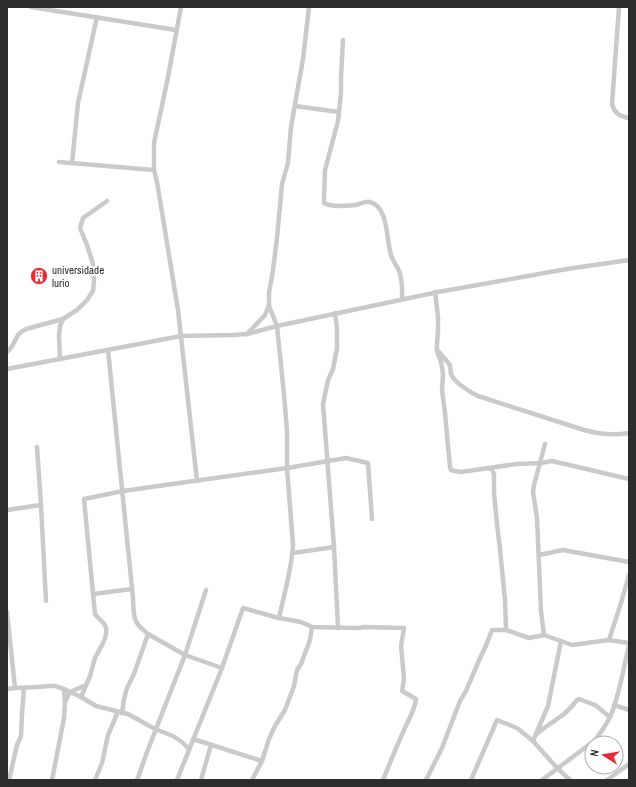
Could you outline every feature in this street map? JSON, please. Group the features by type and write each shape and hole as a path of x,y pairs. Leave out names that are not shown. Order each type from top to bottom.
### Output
{"street":[{"path":"32,7 176,30"},
{"path":"181,7 154,144 154,170 158,182 178,310 197,481"},
{"path":"279,618 288,580 294,544 287,468 287,431 277,326 269,305 269,293 277,238 282,184 288,163 291,127 304,51 309,7"},
{"path":"619,7 612,104 613,110 617,114 629,118"},
{"path":"72,162 78,103 97,17"},
{"path":"343,40 341,93 338,121 326,170 324,203 328,206 370,202 379,208 383,214 386,224 391,255 399,271 402,282 402,299"},
{"path":"295,106 339,112"},
{"path":"59,162 154,170"},
{"path":"7,352 14,344 17,335 20,332 63,319 77,310 87,300 93,291 93,264 80,228 83,218 107,201"},
{"path":"7,369 181,336 247,334 277,326 434,292 629,260"},
{"path":"434,292 438,317 436,344 443,374 442,390 451,470 461,472 516,464 552,461 629,479"},
{"path":"247,334 265,315 269,305"},
{"path":"335,314 337,348 333,369 328,380 323,404 334,547 338,628"},
{"path":"60,359 59,336 60,326 63,319"},
{"path":"108,350 134,615 136,622 138,627 148,634 185,655 222,668"},
{"path":"437,351 450,365 451,374 454,379 478,396 599,434 618,435 629,433"},
{"path":"544,635 541,611 537,518 533,492 545,444"},
{"path":"37,447 46,601"},
{"path":"81,697 90,677 96,656 104,640 106,632 104,623 97,618 95,614 84,499 123,491 287,468 346,458 368,463 372,519"},
{"path":"489,468 494,474 494,493 505,600 506,630"},
{"path":"7,510 41,505"},
{"path":"293,553 334,547"},
{"path":"539,555 563,550 629,562"},
{"path":"609,640 629,575"},
{"path":"93,594 132,589"},
{"path":"137,780 185,655 206,590"},
{"path":"177,780 222,668 243,608 279,618 301,622 312,628 358,628 364,626 404,628 401,646 404,679 402,692 416,699 413,712 383,780"},
{"path":"7,612 9,648 15,688"},
{"path":"252,780 262,761 275,726 285,710 289,700 294,686 297,670 301,664 310,640 312,628"},
{"path":"426,780 442,748 460,701 466,691 492,630 506,630 529,638 544,635 572,645 609,640 629,644 610,717 594,741 542,780"},
{"path":"122,713 127,688 134,674 148,634"},
{"path":"533,741 548,706 561,642"},
{"path":"65,702 70,692 86,685"},
{"path":"7,689 55,686 81,697 96,706 128,714 155,730 173,736 189,749"},
{"path":"9,780 17,745 21,736 24,688"},
{"path":"52,780 64,718 64,689"},
{"path":"536,734 564,714 578,699 595,705 610,717"},
{"path":"614,705 629,710"},
{"path":"95,780 102,763 108,735 116,717 116,711"},
{"path":"471,780 497,720 517,728 533,741 570,780"},
{"path":"193,739 262,761"},
{"path":"201,780 211,745"},
{"path":"607,780 629,764"}],"place":[{"name":"universidade lurio","path":"39,276"}]}
